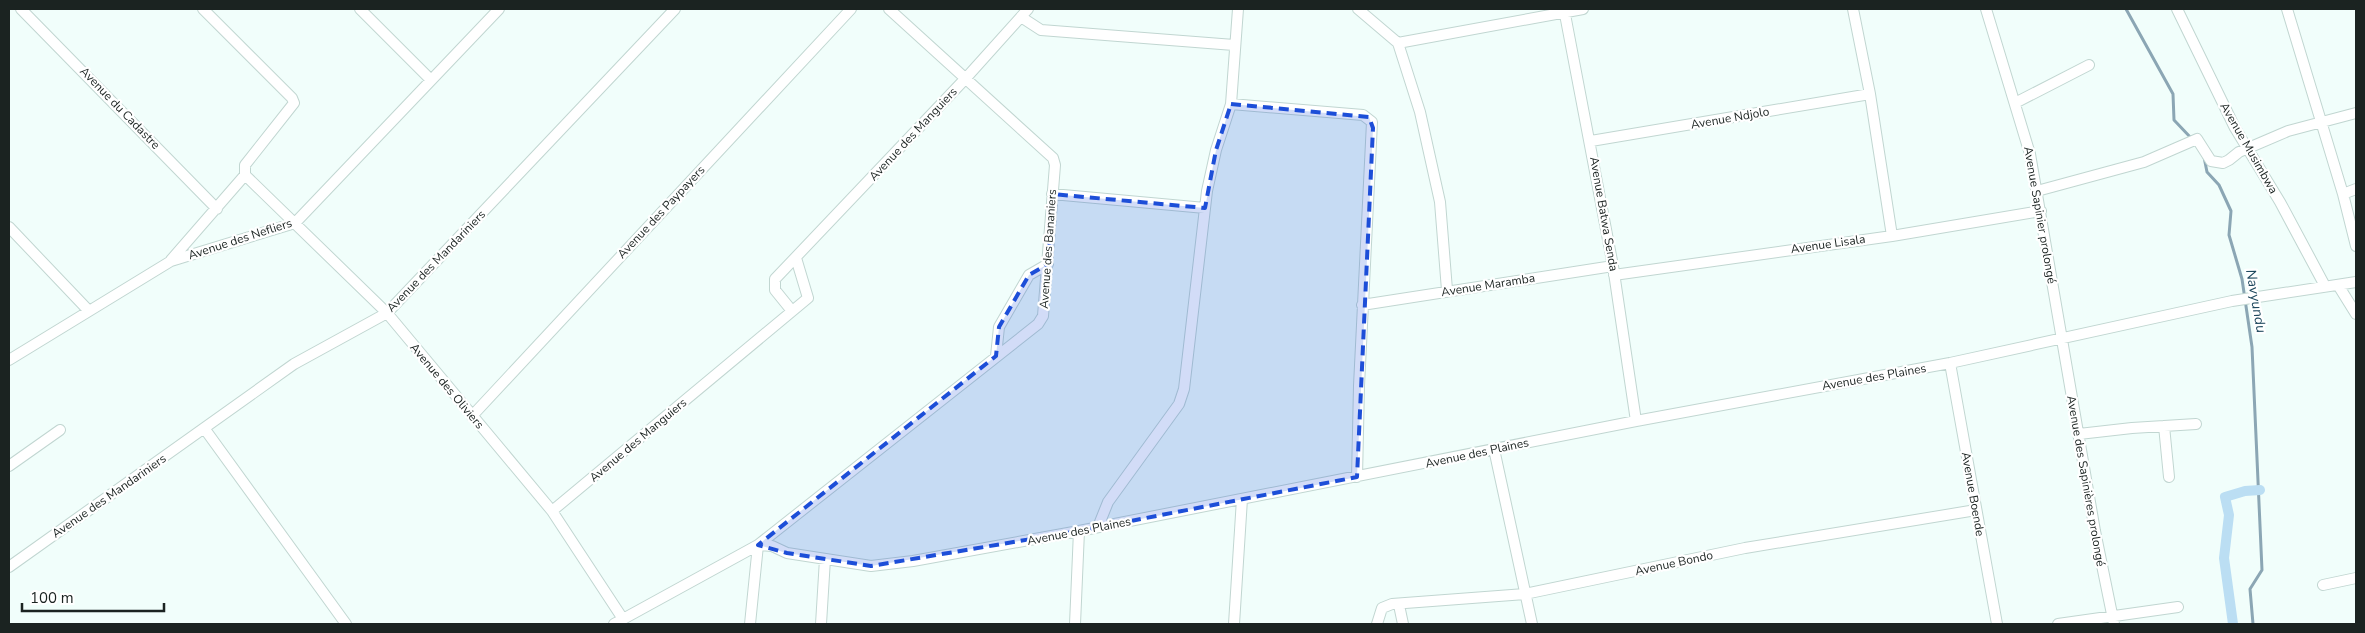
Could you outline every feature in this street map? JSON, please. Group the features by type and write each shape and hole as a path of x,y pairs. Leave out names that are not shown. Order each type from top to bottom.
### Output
{"street":[{"name":"Avenue du Cadastre","path":"21,9 217,209"},
{"path":"171,261 245,175 246,165 294,103 292,98 202,9"},
{"path":"360,9 431,80"},
{"name":"Avenue des Nefliers","path":"9,360 171,261 295,223 499,9"},
{"name":"Avenue des Mandariniers","path":"9,567 294,364 388,313 675,9"},
{"name":"Avenue des Paypayers","path":"472,416 851,9"},
{"name":"Avenue des Bananiers","path":"758,545 1038,324 1043,316 1055,165 1053,158 889,9"},
{"name":"Avenue des Manguiers","path":"792,311 773,285 775,279 966,78 1028,9"},
{"path":"1098,527 1108,502 1182,396 1205,208 1216,150 1231,104 1238,9"},
{"path":"1358,9 1398,43 1430,150 1440,202 1447,290"},
{"path":"1398,43 1583,9"},
{"path":"1853,9 1870,94 1892,236"},
{"name":"Avenue Sapinier prolongé","path":"1986,9 2030,154 2041,211 2060,338"},
{"name":"Avenue Musimbwa","path":"2177,9 2235,128 2312,258 2325,286"},
{"path":"2287,9 2343,194 2356,246"},
{"name":"Avenue Batwa Senda","path":"1564,11 1591,141 1614,270 1636,421"},
{"path":"1021,17 1041,30 1234,45"},
{"path":"2015,103 2090,65"},
{"name":"Avenue Ndjolo","path":"1591,141 1870,94"},
{"path":"1231,104 1363,115 1369,118 1373,128 1362,305 1357,478"},
{"path":"2037,190 2144,162 2193,140 2199,140 2208,156 2215,163 2227,162 2238,152 2288,131 2356,113"},
{"name":"Avenue des Oliviers","path":"245,175 388,313 552,511 618,622"},
{"path":"2343,194 2356,190"},
{"path":"1052,194 1205,208"},
{"name":"Avenue Lisala","path":"1614,270 1892,236 2041,211"},
{"path":"9,227 88,310"},
{"name":"Avenue des Manguiers","path":"552,511 809,297 796,258"},
{"path":"996,356 999,327 1026,279 1034,271 1048,264"},
{"name":"Avenue Maramba","path":"1362,305 1447,290 1614,270"},
{"name":"Avenue des Plaines","path":"758,545 772,546 787,553 871,566 922,559 1079,532 1636,421 1950,363 2232,301 2356,282"},
{"path":"2338,285 2356,314"},
{"name":"Avenue des Sapinières prolongé","path":"2060,338 2113,620"},
{"name":"Avenue Boende","path":"1950,363 1997,624"},
{"path":"2079,434 2196,424"},
{"path":"2164,426 2169,477"},
{"path":"204,428 346,624"},
{"path":"9,466 60,430"},
{"path":"1494,449 1532,624"},
{"path":"1234,624 1242,499"},
{"name":"Avenue Bondo","path":"1377,621 1382,608 1392,604 1400,605 1525,594 1745,548 1976,510"},
{"path":"1076,624 1079,532"},
{"path":"618,622 758,545"},
{"path":"750,624 758,545"},
{"path":"821,624 825,559"},
{"path":"2323,585 2356,578"},
{"path":"1400,605 1403,624"},
{"path":"2058,624 2113,620 2178,607"}],"highlighted area":[{"path":"1231,104 1369,117 1373,128 1357,477 1079,531 871,566 787,553 758,545 996,356 999,327 1029,275 1048,264 1052,194 1205,208 1216,150"}],"waterway":[{"name":"Navyundu","path":"2126,9 2173,94 2174,120 2192,139"},
{"name":"Navyundu","path":"2204,157 2207,172 2219,185 2231,211 2229,235 2242,279 2252,347 2262,570 2250,589 2253,624"},
{"path":"2233,624 2224,558 2229,515 2225,497 2245,491 2260,490"}]}
